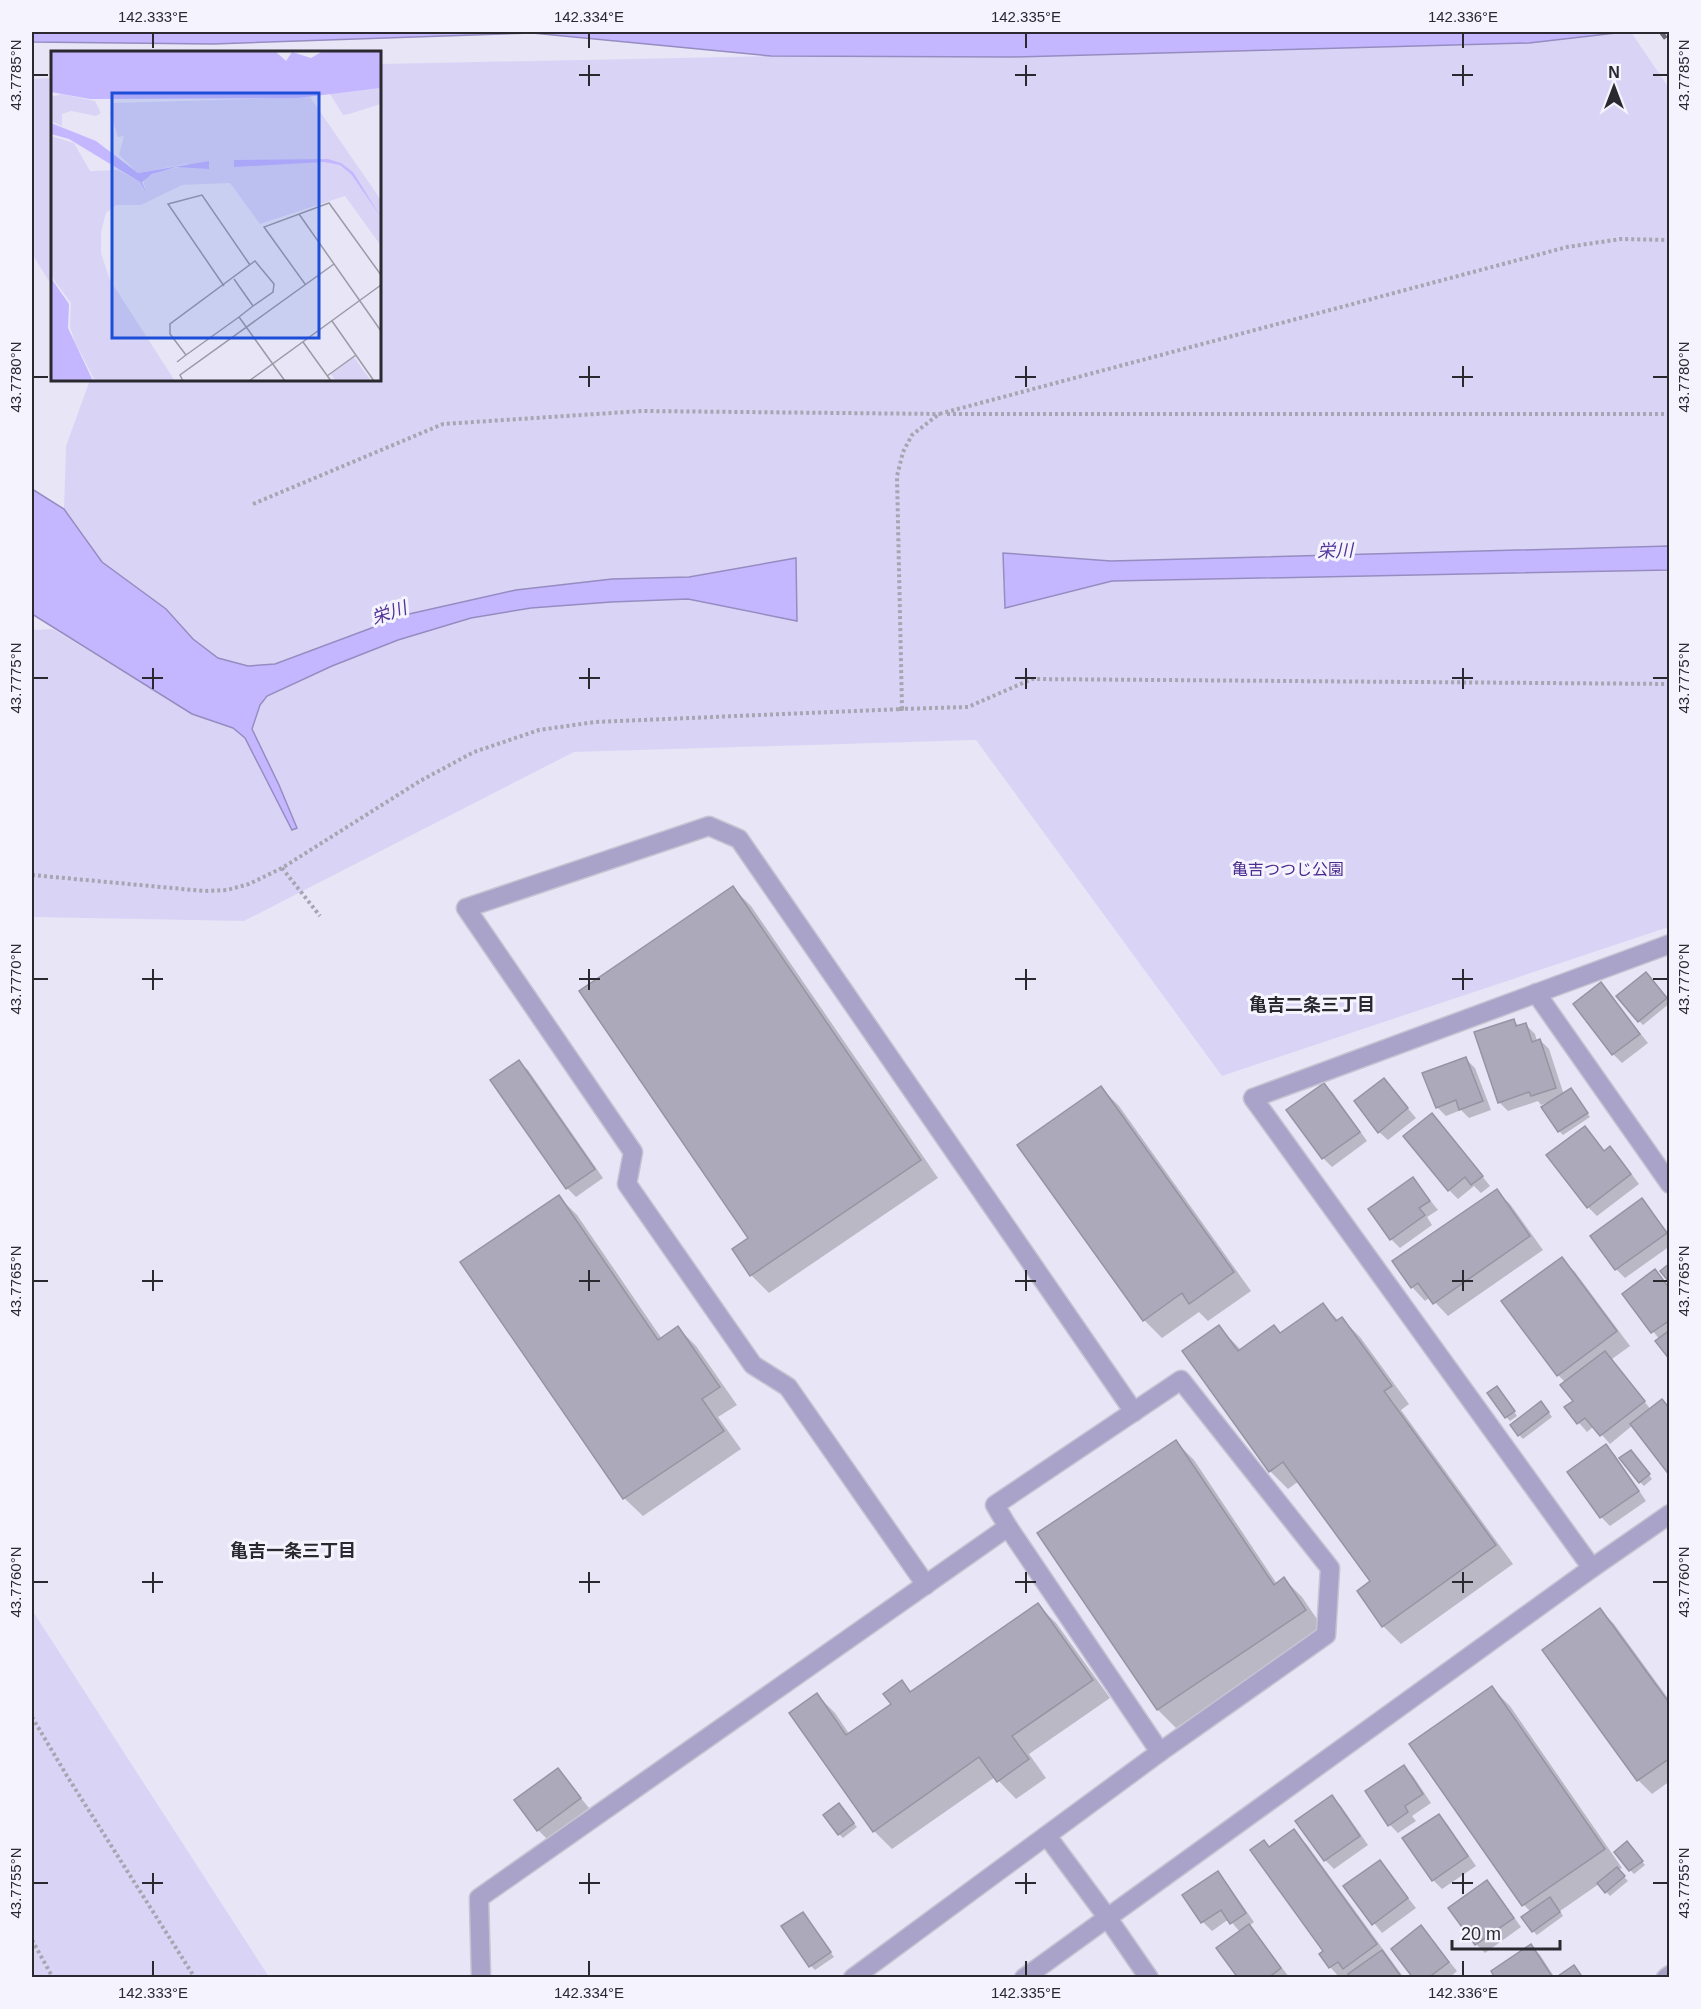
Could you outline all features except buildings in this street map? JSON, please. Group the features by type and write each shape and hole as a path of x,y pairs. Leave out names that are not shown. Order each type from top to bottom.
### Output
{"street":[{"path":"926,1584 788,1388 753,1365 627,1184 633,1152 466,908 708,826 739,839 1134,1412"},
{"path":"1592,1568 1253,1098 1670,944"},
{"path":"1536,993 1670,1184"},
{"path":"853,1977 1160,1752 1326,1635 1330,1568 1181,1380 994,1505 1160,1752"},
{"path":"1024,1977 1670,1514"},
{"path":"481,1977 479,1898 1008,1527"},
{"path":"1047,1836 1149,1977"},
{"path":"1666,1977 1670,1975"}],"path":[{"path":"899,709 902,709 897,476 903,452 912,435 939,414 1567,247 1621,239 1670,240"},
{"path":"253,504 443,424 642,411 939,414 1670,414"},
{"path":"32,874 204,891 227,890 249,884 282,868 420,781 465,756 539,730 595,722 968,707 1032,679 1670,684"},
{"path":"282,868 320,916"},
{"path":"32,1717 195,1977"},
{"path":"32,1940 53,1977"}],"green space":[{"name":"亀吉つつじ公園","path":"1631,32 1669,88 1669,546 1111,561 1003,553 1005,608 1112,581 1669,570 1669,927 1222,1076 976,740 574,752 244,921 32,917 32,630 53,629 192,714 233,728 245,738 268,785 279,785 252,729 260,705 267,696 332,666 398,640 471,618 531,608 611,602 688,599 797,621 689,577 612,579 516,590 409,614 274,664 248,666 218,658 193,639 166,609 102,562 64,509 66,446 90,381 381,381 381,64 771,56 1012,57 1529,43"},
{"path":"51,78 51,284 32,254 32,79"},
{"path":"32,1610 269,1977 32,1977"}],"shaded area":[{"path":"32,32 1625,32 1529,43 1012,57 771,56 532,33 213,44 32,42"},
{"path":"32,489 64,509 102,562 166,609 193,639 218,658 248,666 275,664 409,614 516,590 612,579 689,577 796,558 797,621 688,599 531,608 471,618 398,640 332,666 267,696 260,705 252,729 297,828 292,830 245,738 233,728 192,714 32,614"},
{"path":"1669,546 1669,570 1112,581 1005,608 1003,553 1111,561"}],"railway":[{"path":"1661,32 1670,44"}],"district":[{"name":"亀吉二条三丁目","path":"1312,1005"},
{"name":"亀吉一条三丁目","path":"293,1551"}],"water label":[{"name":"栄川","path":"1335,551"},
{"name":"栄川","path":"389,613"}]}
